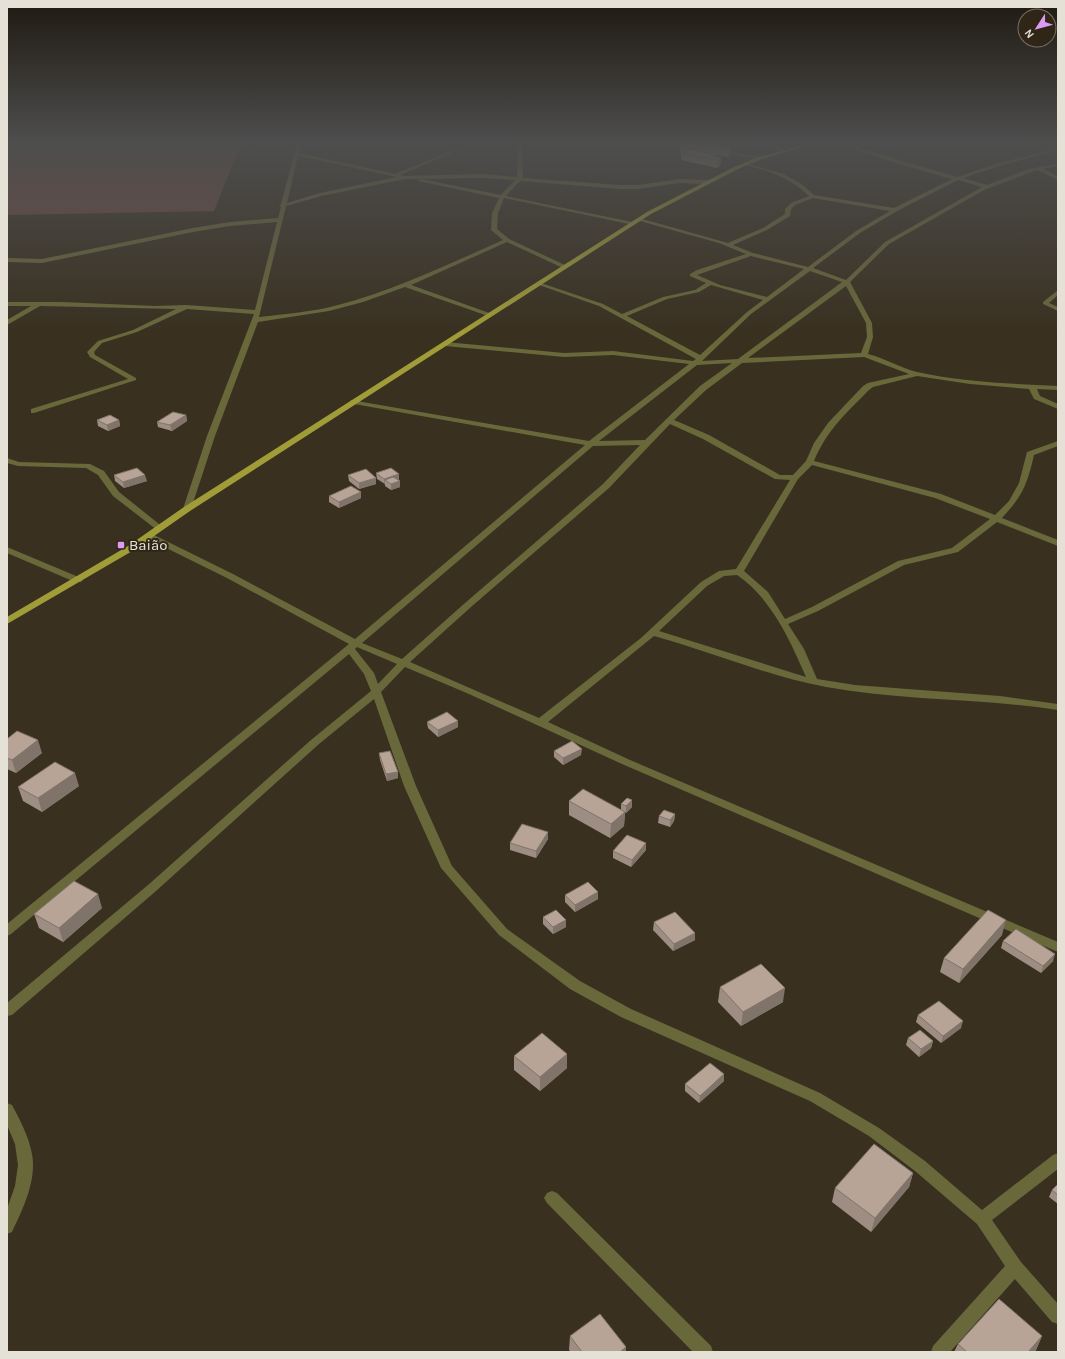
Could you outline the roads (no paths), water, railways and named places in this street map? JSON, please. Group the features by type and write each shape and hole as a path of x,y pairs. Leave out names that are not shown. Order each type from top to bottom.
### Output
{"main road":[{"path":"7,621 78,580 149,536 187,509 354,402 636,222 664,206"}],"street":[{"path":"187,509 211,436 258,312 282,206"},
{"path":"496,206 493,215 494,230 507,240 565,267"},
{"path":"556,206 636,222 727,245 751,254 810,269 847,282 869,323 870,337 864,355"},
{"path":"727,245 764,230 788,215 788,209 791,206"},
{"path":"874,206 895,210"},
{"path":"7,931 147,817 491,530 591,444 697,361 749,313 858,232 902,206"},
{"path":"7,1011 152,888 309,747 376,692 404,663 606,486 647,442 703,388 847,282 887,243 953,206"},
{"path":"7,260 48,260 192,230 230,224 279,220"},
{"path":"254,320 338,308 405,285 507,240"},
{"path":"751,254 699,271 692,275 710,283 767,300"},
{"path":"622,316 665,298 698,291 710,283"},
{"path":"539,284 586,299 622,316 697,361"},
{"path":"405,285 490,315"},
{"path":"1058,292 1045,303 1058,309"},
{"path":"7,304 154,308 186,307 258,312"},
{"path":"7,323 38,304"},
{"path":"34,411 134,379 92,356 90,352 92,348 100,342 135,331 186,307"},
{"path":"446,344 564,355 613,353 697,361 738,361 864,355 917,374 1032,387 1058,388"},
{"path":"739,572 795,478 810,462 818,443 831,425 866,388 871,385 917,374"},
{"path":"1032,387 1037,396 1058,407"},
{"path":"354,402 591,444 647,442"},
{"path":"670,421 706,437 778,477 795,478"},
{"path":"783,623 816,609 901,564 955,550 966,544 996,519 1012,502 1023,483 1030,454 1058,443"},
{"path":"7,460 18,464 87,466 101,473 116,494 160,528"},
{"path":"810,462 938,496 1058,543"},
{"path":"149,536 230,576 352,645 404,663 749,815 916,885 1058,947"},
{"path":"7,550 78,580"},
{"path":"540,723 652,632 709,581 722,573 739,572 765,594 799,649 813,681"},
{"path":"652,632 813,681 878,690 1019,700 1058,707"},
{"path":"352,645 368,673 408,779 447,868 503,932 574,985 626,1013 815,1098 874,1132 920,1166 982,1219 1015,1267 1058,1316"},
{"path":"7,1109 23,1145 26,1167 20,1196 7,1227"},
{"path":"982,1219 1058,1160"},
{"path":"552,1198 706,1352"},
{"path":"939,1352 1015,1267"}],"place":[{"name":"Baião","path":"121,545"}]}
